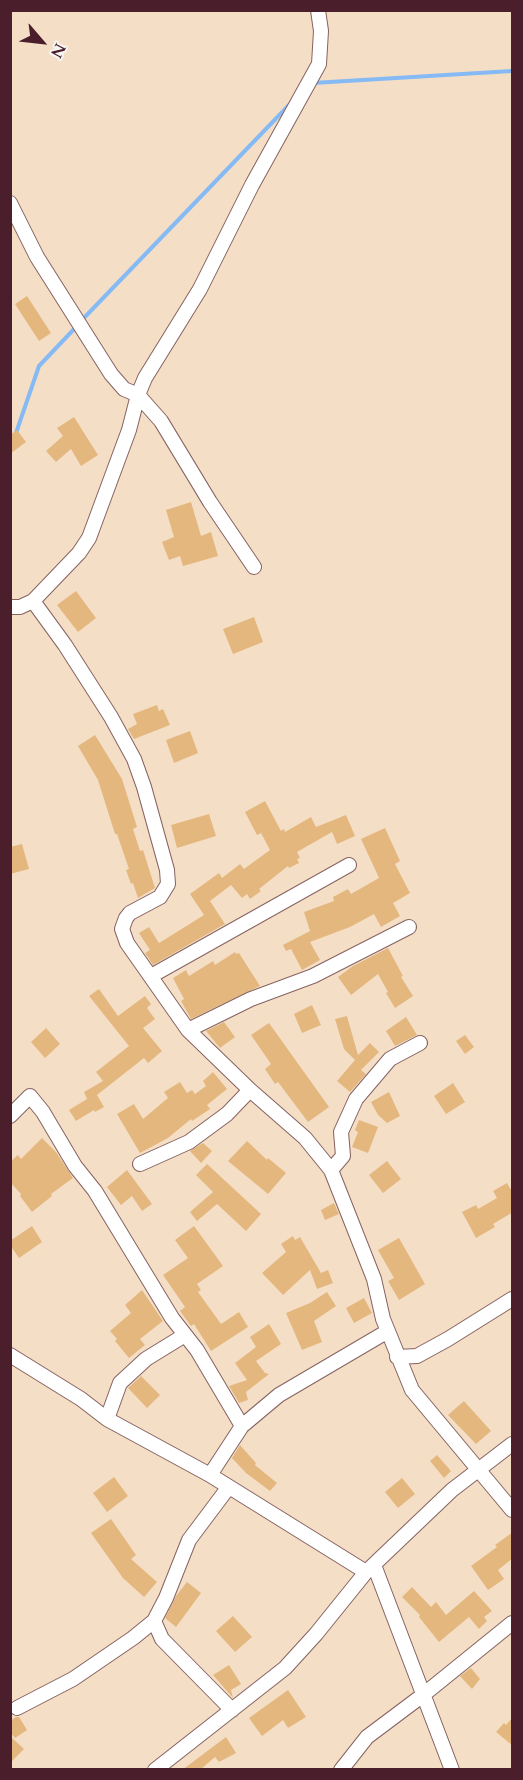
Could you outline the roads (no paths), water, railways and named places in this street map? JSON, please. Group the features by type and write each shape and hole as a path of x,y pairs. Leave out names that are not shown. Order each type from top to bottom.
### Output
{"street":[{"path":"10,607 20,607 33,601 79,553 89,538 129,430 145,378 200,289 252,185 319,64 321,31 318,10"},
{"path":"10,203 37,256 111,374 124,389 138,395 161,421 210,502 254,567"},
{"path":"33,601 65,645 111,717 134,759 167,870 168,884 160,897 130,913 126,918 122,929 127,944 188,1030 250,1090 306,1138 331,1170 374,1279 383,1319 397,1358 412,1390 513,1510"},
{"path":"151,976 349,865"},
{"path":"188,1030 251,999 313,976 409,927"},
{"path":"331,1170 343,1156 341,1132 356,1099 390,1059 420,1043"},
{"path":"140,1164 189,1142 227,1114 250,1090"},
{"path":"10,1116 30,1096 34,1100 75,1166 95,1191 172,1318 197,1350 242,1426"},
{"path":"397,1358 417,1356 513,1299"},
{"path":"210,1475 242,1426 279,1395 388,1330"},
{"path":"107,1419 120,1383 146,1359 185,1335"},
{"path":"12,1358 81,1399 107,1419 210,1475 228,1488 370,1569 452,1770"},
{"path":"155,1770 285,1668 370,1569 452,1490 513,1444"},
{"path":"17,1708 73,1680 153,1622 166,1598 189,1540 228,1488"},
{"path":"153,1622 162,1639 232,1710"},
{"path":"341,1770 367,1737 513,1623"}],"waterway":[{"path":"313,83 512,71"},
{"path":"81,321 290,104"},
{"path":"16,433 39,366 76,327"}]}
